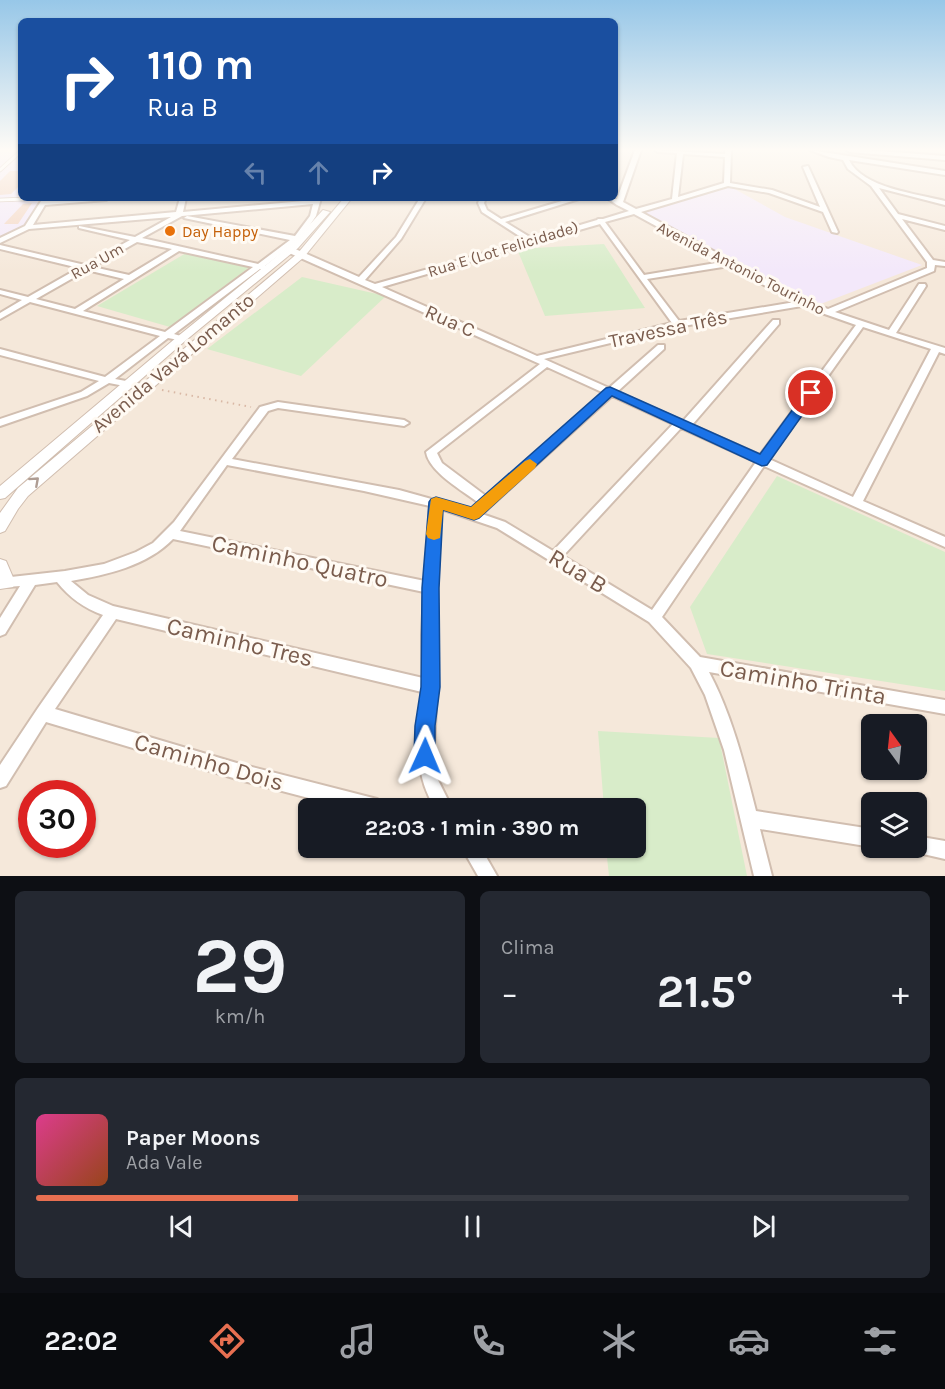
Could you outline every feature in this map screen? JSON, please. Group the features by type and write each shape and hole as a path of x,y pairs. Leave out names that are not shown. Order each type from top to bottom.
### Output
{"street":[{"path":"619,204 624,191"},
{"path":"675,200 676,191"},
{"name":"Rua E (Lot Felicidade)","path":"375,287 705,191"},
{"path":"769,191 824,210"},
{"path":"816,191 835,232"},
{"path":"828,312 931,269 931,262 877,191"},
{"path":"897,191 945,203"},
{"path":"28,227 44,201"},
{"path":"179,215 182,201"},
{"path":"0,241 28,227 179,215 309,201"},
{"path":"0,423 84,394 107,380 300,239 313,216 318,201"},
{"name":"Avenida Vavá Lomanto","path":"0,494 264,267 295,252 300,239 334,201"},
{"name":"Avenida Vavá Lomanto","path":"0,527 12,505 23,492 145,387 295,252 322,232 346,201"},
{"path":"361,280 399,238 421,201"},
{"path":"482,201 484,211 532,241"},
{"path":"500,220 568,201"},
{"name":"Avenida Antonio Tourinho","path":"614,201 631,212 804,303 941,350"},
{"path":"179,215 300,239"},
{"name":"Rua Um","path":"0,316 179,215"},
{"path":"894,215 945,228"},
{"path":"600,220 677,324"},
{"path":"70,224 264,267"},
{"path":"0,248 130,278"},
{"path":"77,311 177,249"},
{"name":"Rua C","path":"295,252 945,542"},
{"path":"931,262 945,264"},
{"path":"644,278 731,263"},
{"path":"891,334 922,286"},
{"path":"0,292 181,339"},
{"name":"Travessa Três","path":"534,359 677,324 804,303"},
{"path":"555,557 682,425 776,322"},
{"path":"654,618 762,461 861,324"},
{"path":"474,514 661,347"},
{"path":"856,503 941,350"},
{"path":"0,352 107,380 145,387"},
{"path":"487,503 438,466 431,452 547,363"},
{"path":"0,566 4,582 61,578 128,561 158,545 170,534 264,409 274,405 404,423"},
{"name":"Rua B","path":"224,461 436,502 474,514 501,525 654,618 696,663 712,693 732,750 763,876"},
{"path":"436,502 430,588 430,687 425,726 425,756 430,783 438,798"},
{"name":"Caminho Quatro","path":"170,534 430,588"},
{"name":"Caminho Tres","path":"61,578 70,590 88,604 113,612 430,687"},
{"path":"0,630 31,580"},
{"path":"0,780 43,712 113,612"},
{"name":"Caminho Trinta","path":"696,663 945,707"},
{"name":"Caminho Dois","path":"43,712 240,772 339,798"},
{"path":"749,819 861,836"},
{"path":"927,847 945,850"},
{"path":"477,858 488,876"}],"lane":[{"path":"0,200 18,199"}],"path":[{"path":"145,387 264,409"}],"shaded area":[{"path":"0,191 18,191 18,201 618,201 618,191 945,191 945,876 0,876"},
{"path":"0,191 18,191 18,201 42,201 27,225 0,237"},
{"path":"716,191 738,191 785,217 922,265 818,305 641,211"}],"green space":[{"path":"604,244 645,308 545,316 517,249"},
{"path":"186,253 251,266 170,327 97,306"},
{"path":"302,277 386,296 301,376 207,349"},
{"path":"777,476 945,552 945,691 707,654 690,607"},
{"path":"598,731 719,738 747,876 609,876 607,858 646,858 646,798 603,798"}],"building":[{"path":"0,191 14,191 11,194 0,195"},
{"path":"32,203 18,224 4,224 23,204"}],"slow traffic":[{"path":"434,534 436,502 474,514 530,464"}],"place":[{"name":"Day Happy","path":"170,231"}],"route":[{"path":"425,756 425,726 430,687 430,588 436,502 474,514 610,391 762,461 811,393"}]}
